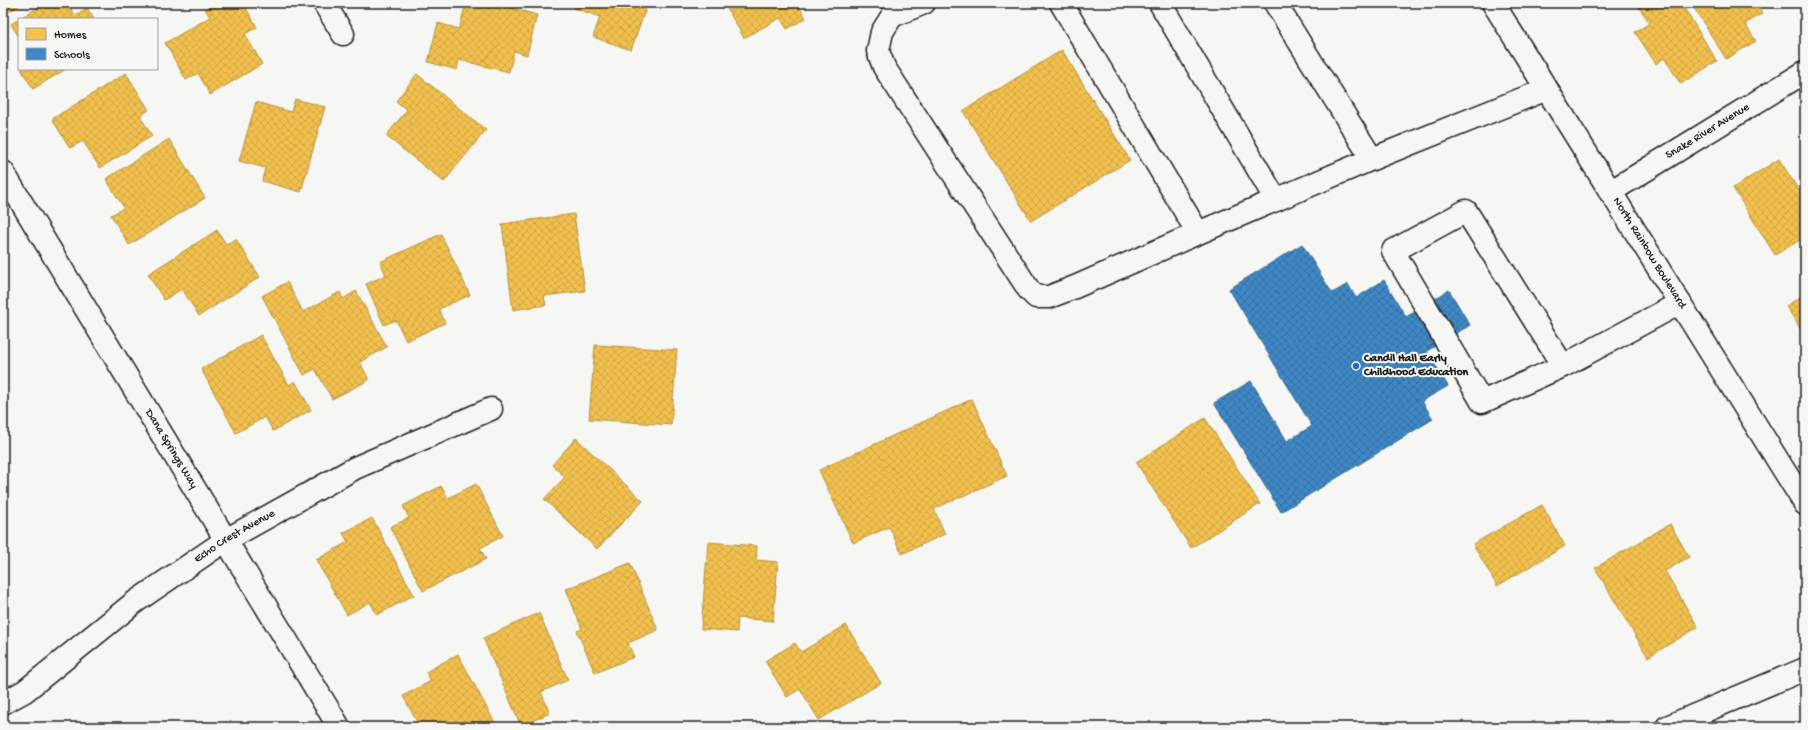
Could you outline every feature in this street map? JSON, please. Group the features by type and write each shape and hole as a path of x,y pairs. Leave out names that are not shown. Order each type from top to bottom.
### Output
{"street":[{"path":"324,3 342,34"},
{"path":"924,3 892,16 882,32 878,50 884,67 1029,290 1036,297 1049,297 1075,287 1372,159 1547,89"},
{"path":"1061,3 1198,233"},
{"path":"1160,3 1276,200"},
{"path":"1274,3 1372,159"},
{"name":"North Rainbow Boulevard","path":"1493,3 1805,504"},
{"name":"Snake River Avenue","path":"1610,192 1805,72"},
{"name":"Dana Springs Way","path":"3,172 339,727"},
{"path":"1563,366 1466,211 1393,251 1482,402 1563,366 1680,303"},
{"name":"Echo Crest Avenue","path":"3,703 25,691 135,602 226,540 355,468 491,409"},
{"path":"1667,727 1805,669"}],"building: Homes":[{"path":"3,3 23,3 5,14 3,11"},
{"path":"45,3 67,3 75,15 87,8 93,18 21,18"},
{"path":"215,3 243,3 257,27 245,34 262,64 210,95 198,73 186,80 165,43 210,17 205,9"},
{"path":"466,3 493,3 537,15 527,55 514,51 509,72 459,60 457,70 428,62 438,23 459,29"},
{"path":"576,3 648,3 631,50 593,37 600,17 574,8"},
{"path":"724,3 797,3 806,18 787,29 780,18 744,38"},
{"path":"1642,3 1681,3 1717,61 1681,84 1664,58 1656,64 1635,32 1650,23 1638,6"},
{"path":"1691,3 1756,3 1762,14 1745,24 1756,41 1726,59"},
{"path":"18,20 18,35 11,24"},
{"path":"1062,50 1130,160 1031,221 963,111"},
{"path":"22,70 64,70 33,89"},
{"path":"126,73 149,110 140,116 152,136 100,168 83,141 70,148 52,119"},
{"path":"417,74 486,130 444,182 386,136 407,110 396,101"},
{"path":"295,99 325,107 301,192 262,181 265,168 239,161 256,102 291,112"},
{"path":"169,139 205,198 129,245 111,215 124,208 106,179"},
{"path":"1779,159 1805,200 1805,237 1775,255 1733,188"},
{"path":"574,214 585,291 544,296 546,305 513,310 502,224"},
{"path":"217,230 226,244 236,239 260,277 199,316 182,289 164,300 148,274"},
{"path":"441,234 470,295 439,309 445,323 406,341 396,320 384,325 366,284 386,275 380,262"},
{"path":"287,282 303,312 340,292 343,299 356,291 387,347 360,362 369,380 332,399 315,369 304,375 262,296"},
{"path":"1805,294 1805,336 1786,306"},
{"path":"261,335 289,385 295,381 311,410 273,431 265,417 236,433 201,369"},
{"path":"595,345 677,350 671,425 589,419"},
{"path":"972,399 1007,476 934,509 945,534 902,554 889,527 853,543 819,470"},
{"path":"1205,418 1260,504 1191,548 1136,462"},
{"path":"576,438 643,501 597,549 544,499 565,477 552,465"},
{"path":"476,484 503,536 480,548 486,559 423,591 390,527 409,518 403,506 441,486 448,498"},
{"path":"1542,505 1565,546 1497,586 1473,544"},
{"path":"372,518 414,595 377,615 370,602 347,615 316,560 348,542 343,533"},
{"path":"1670,524 1689,557 1665,571 1698,627 1648,657 1595,568"},
{"path":"708,542 757,546 756,560 778,562 773,621 738,618 737,632 701,629"},
{"path":"630,563 658,630 628,643 634,657 595,673 577,631 582,629 566,589"},
{"path":"539,613 568,680 541,692 550,713 521,726 483,638"},
{"path":"846,625 881,683 819,720 800,689 787,697 765,661 795,643 801,652"},
{"path":"458,654 497,727 420,727 403,696 431,681 426,672"}],"building: Schools":[{"name":"Candil Hall Early Childhood Education","path":"1302,244 1332,293 1348,284 1356,298 1384,280 1406,317 1449,290 1470,325 1427,351 1448,386 1422,401 1433,419 1281,512 1214,403 1251,381 1287,441 1312,426 1229,289"}],"place":[{"name":"Candil Hall Early Childhood Education","path":"1356,366"}]}
